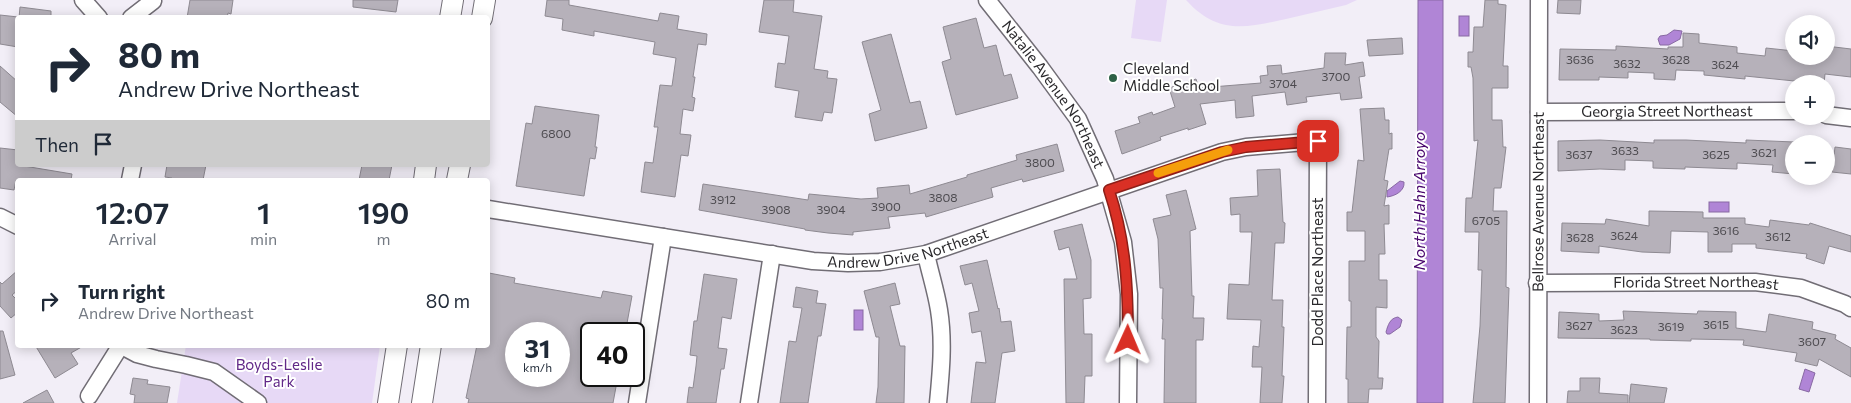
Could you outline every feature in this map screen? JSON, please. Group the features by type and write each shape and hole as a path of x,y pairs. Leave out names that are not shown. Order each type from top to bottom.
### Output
{"main road":[{"path":"450,15 452,0"},
{"path":"482,15 485,0"},
{"path":"388,403 397,348"},
{"path":"422,403 431,348"}],"street":[{"path":"83,0 96,15"},
{"name":"Natalie Avenue Northeast","path":"987,0 1078,119 1109,190 1123,242 1129,294 1128,403"},
{"name":"Bellrose Avenue Northeast","path":"1538,403 1539,0"},
{"path":"135,15 153,1"},
{"name":"Georgia Street Northeast","path":"1539,112 1785,111"},
{"path":"1835,116 1851,118"},
{"name":"Andrew Drive Northeast","path":"490,209 813,261 880,262 926,254 1222,152 1246,147 1318,141"},
{"name":"Dodd Place Northeast","path":"1317,403 1318,141"},
{"path":"0,217 15,224"},
{"path":"637,403 663,237"},
{"path":"749,403 772,254"},
{"path":"926,254 939,310 941,333 942,362 938,403"},
{"name":"Florida Street Northeast","path":"1537,283 1755,282 1801,288 1851,308"},
{"path":"89,396 120,348"},
{"path":"127,348 137,354 214,372 258,403"}],"green space":[{"path":"1136,0 1167,0 1161,42 1131,38"},
{"path":"1186,0 1357,0 1331,9 1258,25 1233,26 1209,19"},
{"name":"Boyds-Leslie Park","path":"186,348 380,348 372,403 177,403"}],"water":[{"name":"North Hahn Arroyo","path":"1418,0 1443,0 1443,403 1417,403"},
{"path":"1459,16 1469,16 1469,36 1459,36"},
{"path":"1674,30 1682,31 1680,39 1669,45 1660,45 1658,39 1660,36 1667,35"},
{"path":"1400,181 1404,182 1403,188 1393,196 1387,197 1387,191"},
{"path":"1709,202 1729,202 1729,212 1709,212"},
{"path":"854,310 863,310 863,330 854,330"},
{"path":"1398,317 1402,320 1400,327 1387,334 1390,322"},
{"path":"1805,369 1815,373 1809,392 1799,389"}],"building":[{"path":"190,0 233,0 231,14 188,15"},
{"path":"353,0 398,0 396,12 353,7"},
{"path":"547,0 569,0 569,5 658,21 660,13 679,16 677,29 707,34 706,45 698,44 693,77 695,77 692,97 695,98 693,111 683,109 680,134 691,135 688,156 681,155 675,197 641,192 645,162 653,163 658,127 654,127 660,85 672,86 676,58 653,54 655,42 594,31 594,36 562,30 563,19 545,16"},
{"path":"764,0 794,0 793,12 822,16 814,69 828,71 827,78 837,79 832,113 824,112 822,121 795,117 799,91 775,87 778,63 785,64 789,36 759,32"},
{"path":"1485,0 1498,0 1498,4 1506,5 1503,66 1508,66 1508,88 1492,88 1492,120 1502,120 1503,147 1506,147 1501,188 1494,188 1493,211 1507,211 1506,287 1509,288 1505,403 1473,403 1480,326 1482,270 1478,270 1479,232 1465,232 1466,198 1472,198 1478,140 1474,141 1473,78 1471,67 1468,67 1468,52 1473,52 1474,27 1483,27"},
{"path":"1558,0 1581,0 1580,14 1557,13"},
{"path":"20,7 51,11 51,15 19,15"},
{"path":"0,15 15,17 15,46 0,44"},
{"path":"976,18 984,48 996,45 1004,76 1011,74 1018,98 956,115 942,62 951,59 943,27"},
{"path":"1683,33 1699,34 1699,43 1737,47 1737,53 1765,56 1766,48 1785,50 1785,65 1835,65 1835,47 1851,49 1851,77 1825,74 1785,75 1785,80 1745,76 1745,79 1704,75 1704,71 1676,70 1675,80 1654,79 1654,73 1628,72 1628,78 1599,77 1599,80 1559,80 1560,49 1616,50 1616,46 1668,49 1668,47 1683,47"},
{"path":"891,34 910,103 920,101 927,128 875,141 869,114 881,110 862,42"},
{"path":"1402,38 1403,54 1369,56 1367,40"},
{"path":"1325,53 1346,53 1345,65 1363,62 1365,76 1359,77 1362,98 1341,100 1340,93 1306,97 1307,102 1287,105 1285,92 1252,96 1254,116 1236,118 1235,100 1200,104 1206,124 1160,137 1161,140 1122,154 1115,131 1140,123 1138,117 1152,112 1153,115 1175,107 1169,88 1196,79 1199,88 1261,83 1260,76 1268,75 1267,66 1281,65 1282,74 1324,68"},
{"path":"0,66 15,79 15,114 0,102"},
{"path":"535,106 599,115 595,159 590,158 584,196 516,186 526,123 532,124"},
{"path":"1384,108 1385,120 1389,120 1389,134 1392,133 1392,149 1389,149 1384,180 1388,181 1384,206 1389,205 1389,224 1384,224 1385,254 1379,254 1379,280 1387,280 1387,308 1376,307 1376,337 1379,341 1378,378 1383,378 1382,389 1369,389 1368,403 1348,403 1348,379 1346,379 1347,327 1351,327 1349,261 1365,261 1365,231 1347,231 1347,212 1352,212 1358,160 1364,161 1360,109"},
{"path":"1600,140 1654,143 1654,140 1746,143 1746,140 1785,142 1785,173 1772,172 1773,165 1737,163 1737,169 1653,168 1653,161 1625,160 1625,170 1558,171 1558,141"},
{"path":"1057,144 1064,171 1023,182 1022,179 991,188 993,197 926,217 925,213 888,217 890,228 853,232 853,235 805,230 699,210 703,184 808,200 809,194 861,199 878,198 877,188 909,185 910,194 1017,160 1016,155"},
{"path":"1835,147 1851,149 1851,174 1835,172"},
{"path":"0,148 15,150 15,167 30,167 72,174 71,178 15,178 14,190 0,188"},
{"path":"167,167 206,167 203,178 165,177"},
{"path":"362,167 392,167 389,178 359,178"},
{"path":"1280,169 1283,222 1285,223 1284,243 1275,243 1272,300 1283,300 1282,376 1284,376 1282,403 1260,403 1262,367 1252,367 1253,346 1259,347 1261,320 1227,319 1229,284 1249,285 1252,232 1240,232 1240,214 1231,215 1230,198 1258,196 1257,170"},
{"path":"1186,190 1196,229 1190,231 1192,296 1194,296 1193,318 1204,318 1203,340 1196,340 1196,403 1164,403 1165,339 1162,339 1163,288 1160,288 1158,239 1153,219 1171,215 1166,195"},
{"path":"1649,211 1703,212 1703,218 1745,218 1745,224 1769,227 1770,220 1809,225 1810,223 1851,236 1851,252 1829,246 1824,264 1806,258 1807,254 1756,248 1756,244 1732,244 1732,252 1708,252 1708,232 1671,231 1670,253 1642,252 1599,246 1599,253 1561,251 1562,223 1605,224 1606,219 1649,226"},
{"path":"1082,224 1091,260 1091,298 1083,299 1084,334 1092,334 1092,376 1085,376 1084,403 1066,403 1064,279 1077,279 1069,247 1059,250 1054,231"},
{"path":"987,260 1001,322 1011,321 1015,351 1002,353 995,403 971,403 976,362 986,363 981,331 972,333 969,313 979,311 972,283 965,285 960,266"},
{"path":"15,273 15,292 12,295 15,298 15,315 11,318 0,306 0,282 2,284"},
{"path":"490,273 515,278 514,283 601,298 603,291 632,296 627,322 580,322 580,387 616,387 613,403 468,403 469,399 466,398 476,348 490,348"},
{"path":"704,274 737,279 731,319 722,317 718,348 727,349 724,369 721,369 716,403 687,403 689,387 693,388 696,366 697,356 690,355 694,321 697,321"},
{"path":"895,283 900,304 890,306 900,346 905,346 904,403 876,403 879,337 876,337 864,291"},
{"path":"796,287 818,291 816,303 826,304 821,336 818,336 808,403 780,403 789,341 796,342 802,308 793,307"},
{"path":"1623,311 1697,314 1698,311 1736,312 1736,328 1766,332 1769,314 1813,322 1812,329 1836,335 1835,339 1851,348 1851,377 1819,359 1817,366 1795,361 1797,353 1743,345 1744,340 1691,339 1691,341 1558,338 1559,312 1599,314 1599,321 1624,320"},
{"path":"0,331 3,331 15,375 0,379"},
{"path":"37,348 80,348 71,353 78,364 55,378"},
{"path":"133,378 148,380 147,384 170,387 167,403 134,403 135,395 130,394"},
{"path":"1580,378 1600,378 1599,393 1628,395 1628,403 1567,403 1568,391 1580,391"},
{"path":"1631,384 1667,388 1664,403 1629,403"},
{"path":"47,390 54,403 23,403"}],"slow traffic":[{"path":"1158,173 1228,150"}],"place":[{"name":"Cleveland Middle School","path":"1113,78"}],"route":[{"path":"1128,340 1129,294 1123,242 1109,190 1222,152 1246,147 1318,141"}]}
